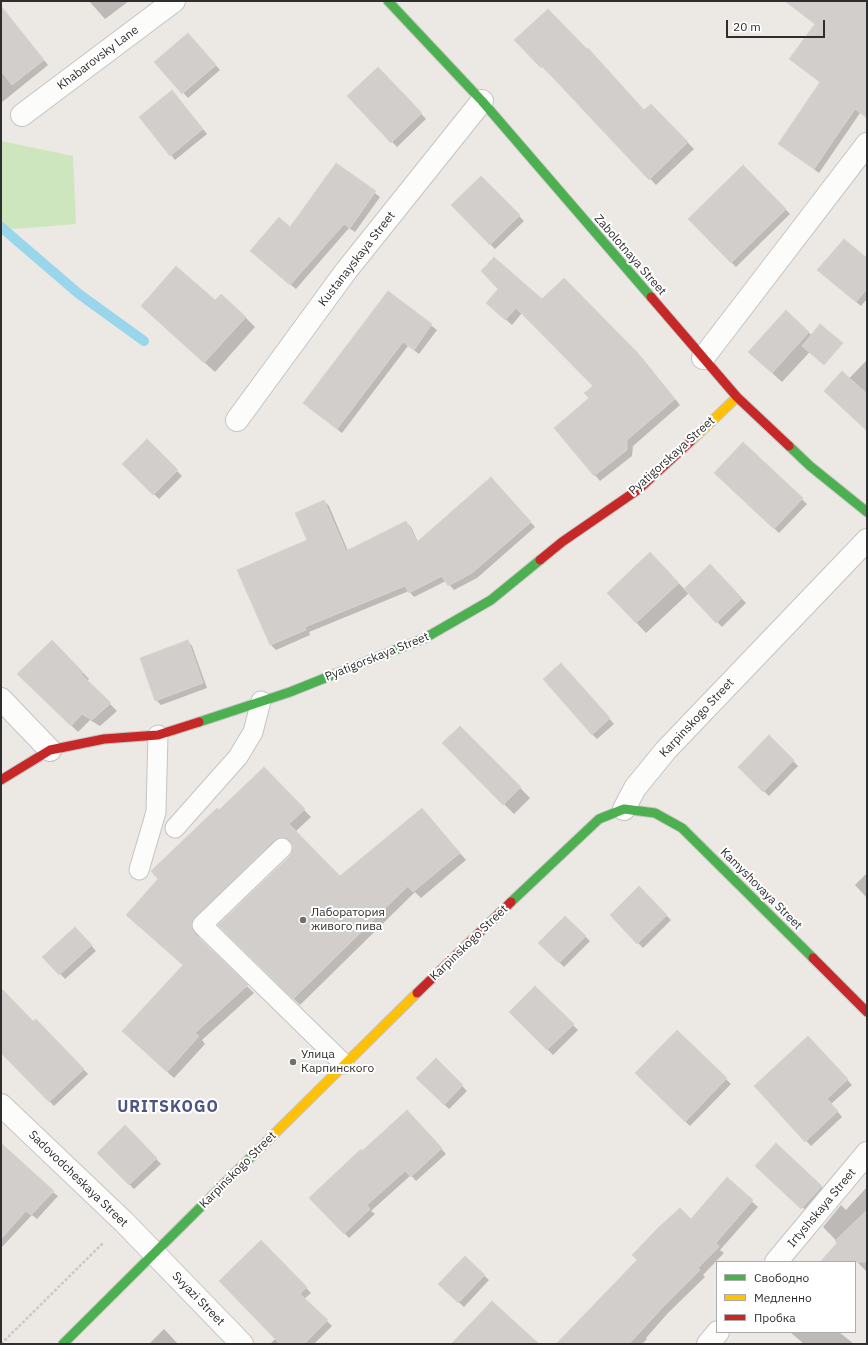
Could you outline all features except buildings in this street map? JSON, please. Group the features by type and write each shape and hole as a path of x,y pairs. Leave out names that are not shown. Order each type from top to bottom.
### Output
{"street":[{"name":"Khabarovsky Lane","path":"22,115 174,1"},
{"name":"Zabolotnaya Street","path":"388,1 482,102 737,397 810,466 867,512"},
{"name":"Kustanayskaya Street","path":"237,420 346,271 482,102"},
{"path":"703,358 867,144"},
{"name":"Pyatigorskaya Street","path":"1,780 50,750 104,739 158,735 290,692 425,638 491,600 562,542 639,489 737,397"},
{"name":"Karpinskogo Street","path":"63,1344 344,1064 586,830 599,819 624,809 635,788 666,750 867,540"},
{"path":"1,699 50,750"},
{"name":"Kamyshovaya Street","path":"624,809 656,813 682,828 721,865 867,1012"},
{"name":"Sadovodcheskaya Street","path":"1,1105 124,1222 154,1253"},
{"name":"Irtyshskaya Street","path":"777,1261 867,1153"},
{"name":"Svyazi Street","path":"154,1253 242,1344"},
{"path":"708,1344 717,1333"}],"lane":[{"path":"174,828 238,757 253,732 261,701"},
{"path":"139,870 156,812 158,735"},
{"path":"282,848 202,925 344,1064"}],"path":[{"path":"1,1344 124,1222"}],"green space":[{"path":"1,141 73,156 76,224 1,230"}],"waterway":[{"path":"1,227 79,294 144,341"}],"traffic: fast":[{"path":"388,1 482,101 651,297"},
{"path":"789,446 810,466 867,512"},
{"path":"199,722 290,692 425,638 491,600 540,560"},
{"path":"511,902 599,819 624,809 655,813 682,828 813,958"},
{"path":"63,1344 257,1151"}],"traffic: slow":[{"path":"691,441 737,397"},
{"path":"257,1151 417,993"}],"traffic: jam":[{"path":"651,297 737,397 789,446"},
{"path":"540,560 562,542 639,489 691,441"},
{"path":"1,780 50,750 104,739 158,735 199,722"},
{"path":"417,993 511,902"},
{"path":"813,958 867,1012"}],"place":[{"name":"Лаборатория живого пива","path":"303,920"},
{"name":"Улица Карпинского","path":"293,1062"}],"district":[{"name":"URITSKOGO","path":"168,1107"}]}
